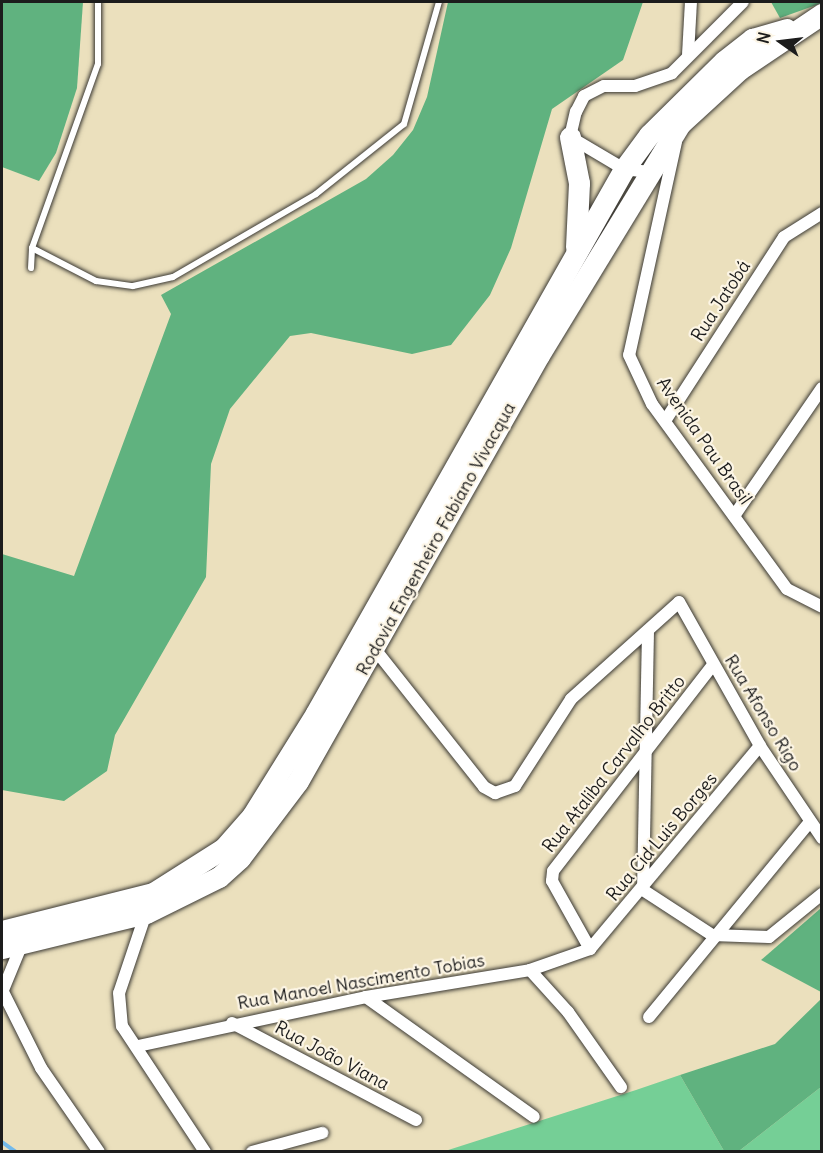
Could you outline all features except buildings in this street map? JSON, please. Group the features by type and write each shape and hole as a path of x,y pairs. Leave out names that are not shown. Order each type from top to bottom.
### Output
{"highway":[{"name":"Rodovia Engenheiro Fabiano Vivacqua","path":"2,931 153,893 202,867 252,816 374,648 428,534 538,321 624,169 649,135 724,61 752,39 797,26 822,14"},
{"name":"Rodovia Engenheiro Fabiano Vivacqua","path":"12,946 146,913 219,877 240,858 268,825 323,719 428,534 680,124 797,26"},
{"path":"570,137 579,183 576,252"},
{"path":"538,321 539,355"}],"street":[{"path":"688,55 691,2"},
{"path":"649,172 624,169 570,137 584,96 604,86 654,82 688,55 743,2"},
{"name":"Avenida Pau Brasil","path":"680,124 629,355 665,421 787,589 820,604"},
{"name":"Rua Jatobá","path":"665,421 784,237 822,213"},
{"path":"734,516 822,388"},
{"name":"Rua Afonso Rigo","path":"648,631 679,602 712,666 760,746 822,838"},
{"path":"374,648 484,788 495,793 515,786 571,699 648,631"},
{"path":"648,631 648,750 643,890 712,935 772,937 822,894"},
{"name":"Rua Ataliba Carvalho Britto","path":"590,949 552,881 553,871 712,666"},
{"name":"Rua Cid Luis Borges","path":"590,949 643,890 760,746"},
{"path":"649,1017 712,935 810,822"},
{"path":"146,913 119,993 122,1026 138,1046 205,1152"},
{"path":"12,946 2,990 41,1068 99,1152"},
{"name":"Rua Manoel Nascimento Tobias","path":"138,1046 232,1023 366,997 530,970 590,949"},
{"path":"530,970 568,1012 621,1087"},
{"path":"366,997 534,1117"},
{"name":"Rua João Viana","path":"232,1023 416,1120"},
{"path":"252,1152 322,1133"}],"lane":[{"path":"31,268 32,248 98,64 98,2"},
{"path":"32,248 96,281 133,286 173,277 316,194 404,124 439,2"}],"green space":[{"path":"2,2 83,2 77,88 56,153 39,181 2,167"},
{"path":"448,2 643,2 623,60 552,109 511,248 490,295 451,345 412,354 311,333 290,336 230,409 211,464 206,577 115,735 107,771 64,801 2,790 2,554 74,576 171,314 161,295 366,179 393,155 413,130 427,97"},
{"path":"771,2 821,2 822,3 780,18"},
{"path":"821,908 821,992 761,960"},
{"path":"821,999 821,1087 739,1151 724,1151 680,1075 775,1044"},
{"path":"680,1075 724,1151 442,1152 636,1090"},
{"path":"821,1087 821,1151 739,1151"}],"waterway":[{"path":"2,1142 16,1152"}]}
